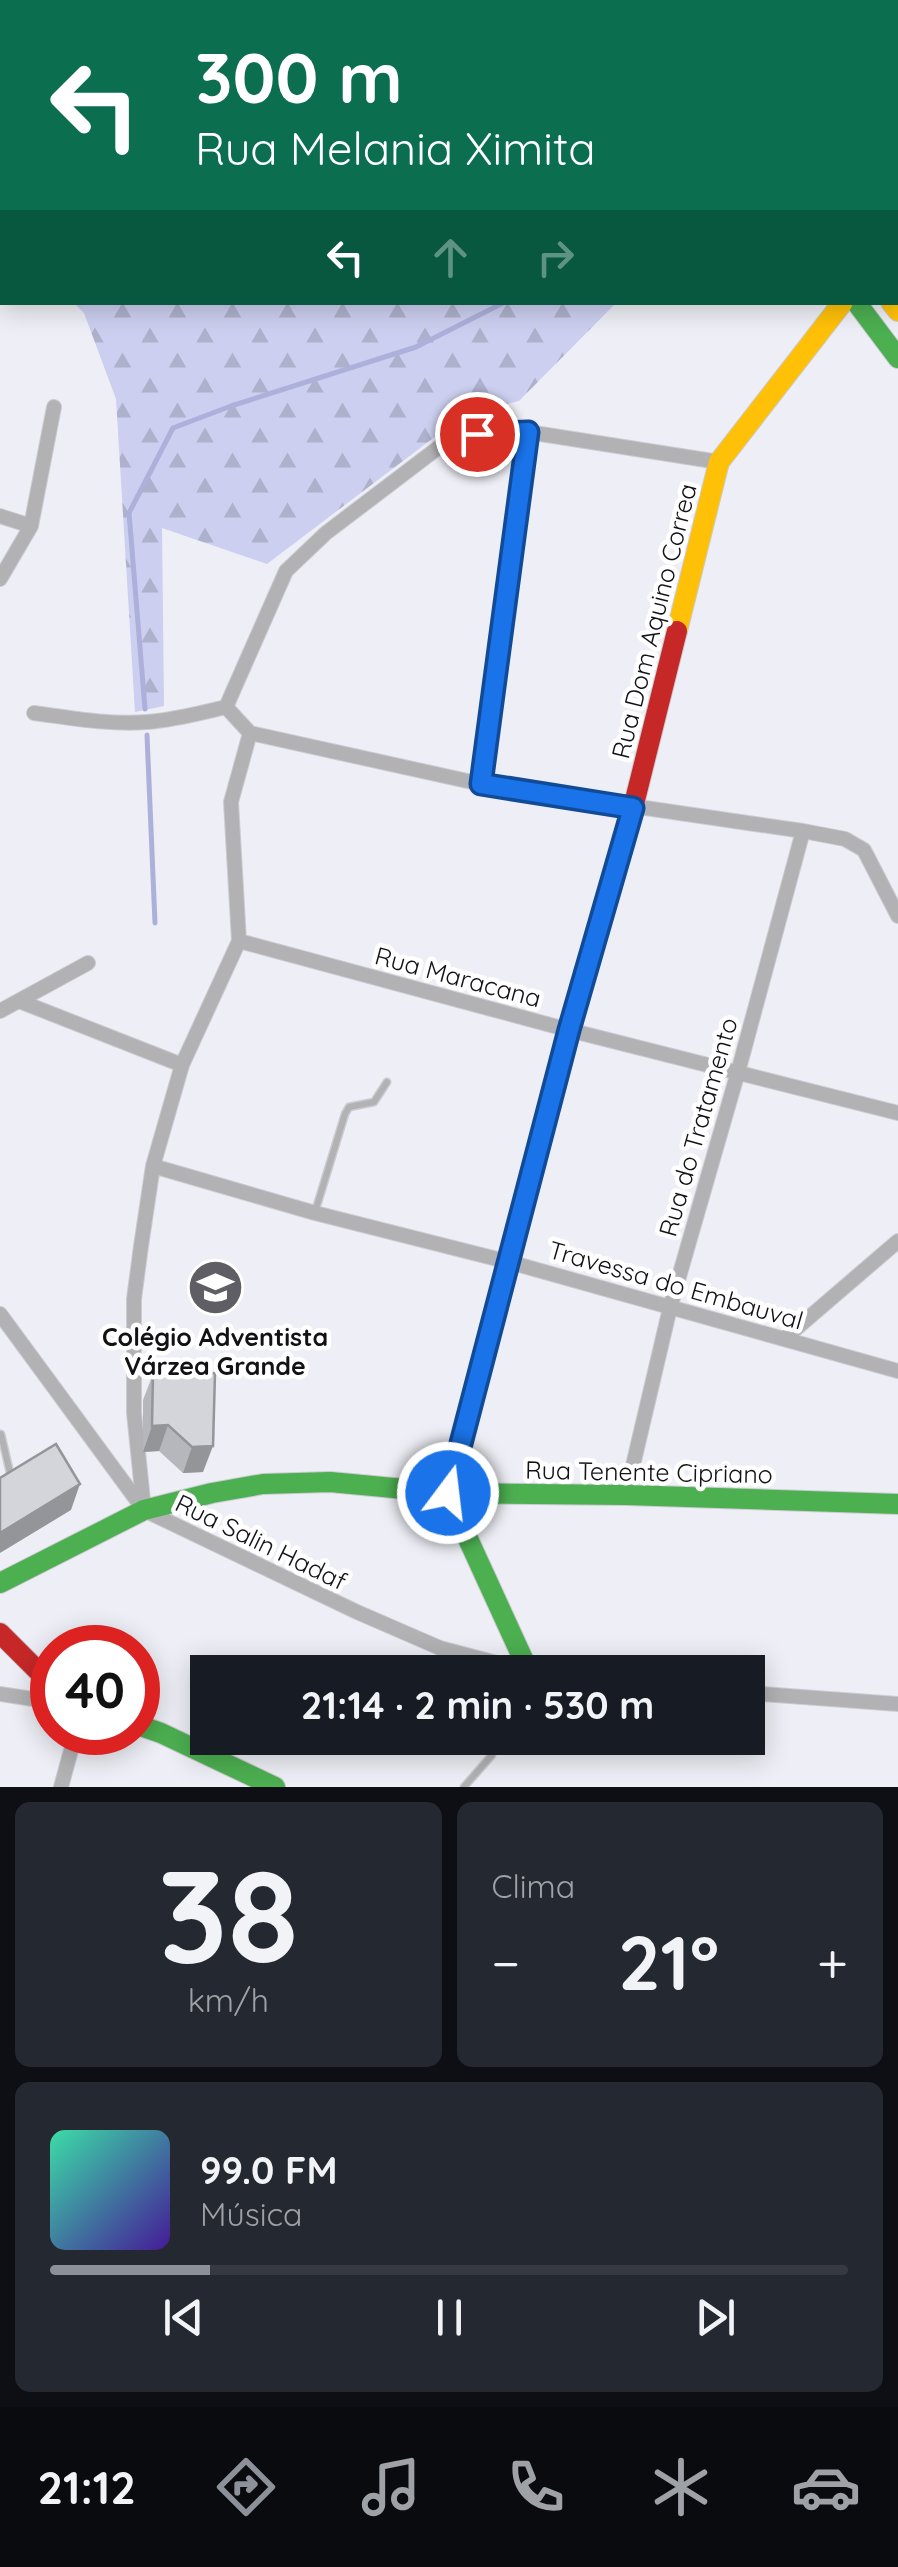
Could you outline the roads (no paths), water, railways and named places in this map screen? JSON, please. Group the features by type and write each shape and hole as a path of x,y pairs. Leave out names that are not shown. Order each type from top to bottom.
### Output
{"street":[{"name":"Rua Dom Aquino Correa","path":"448,1493 569,1030 633,808 719,462 841,305"},
{"path":"858,305 898,358"},
{"path":"0,579 31,526 54,407"},
{"path":"226,707 286,572 308,548 447,442 477,434 528,432 719,462"},
{"path":"481,784 528,432"},
{"path":"0,516 31,526"},
{"path":"34,713 143,722 226,707"},
{"path":"226,707 250,733 481,784 845,840 864,850 898,916"},
{"path":"144,1510 134,1413 134,1300 153,1166 182,1065 239,941 231,802 250,733"},
{"name":"Rua do Tratamento","path":"626,1495 670,1308 804,831"},
{"name":"Rua Maracana","path":"239,941 569,1030 898,1112"},
{"path":"0,1012 88,963"},
{"path":"19,1002 182,1065"},
{"name":"Travessa do Embauval","path":"153,1166 898,1371"},
{"path":"784,1339 898,1241"},
{"name":"Rua Salin Hadaf","path":"0,1314 144,1510 358,1612 440,1648 467,1655"},
{"name":"Rua Tenente Cipriano","path":"0,1583 144,1510 262,1484 330,1482 448,1493 898,1504"},
{"path":"448,1493 523,1655"},
{"path":"0,1633 30,1663"},
{"path":"0,1694 30,1699"},
{"path":"765,1694 898,1704"},
{"path":"160,1733 276,1787"},
{"path":"60,1787 69,1755"}],"lane":[{"path":"315,1213 345,1114 356,1104 374,1102 387,1082"},
{"path":"2,1434 10,1482"},
{"path":"464,1787 491,1755"}],"waterway":[{"path":"145,709 129,513 173,428 416,347 499,305"},
{"path":"147,735 155,923"}],"place":[{"name":"Colégio Adventista Várzea Grande","path":"215,1288"}]}
